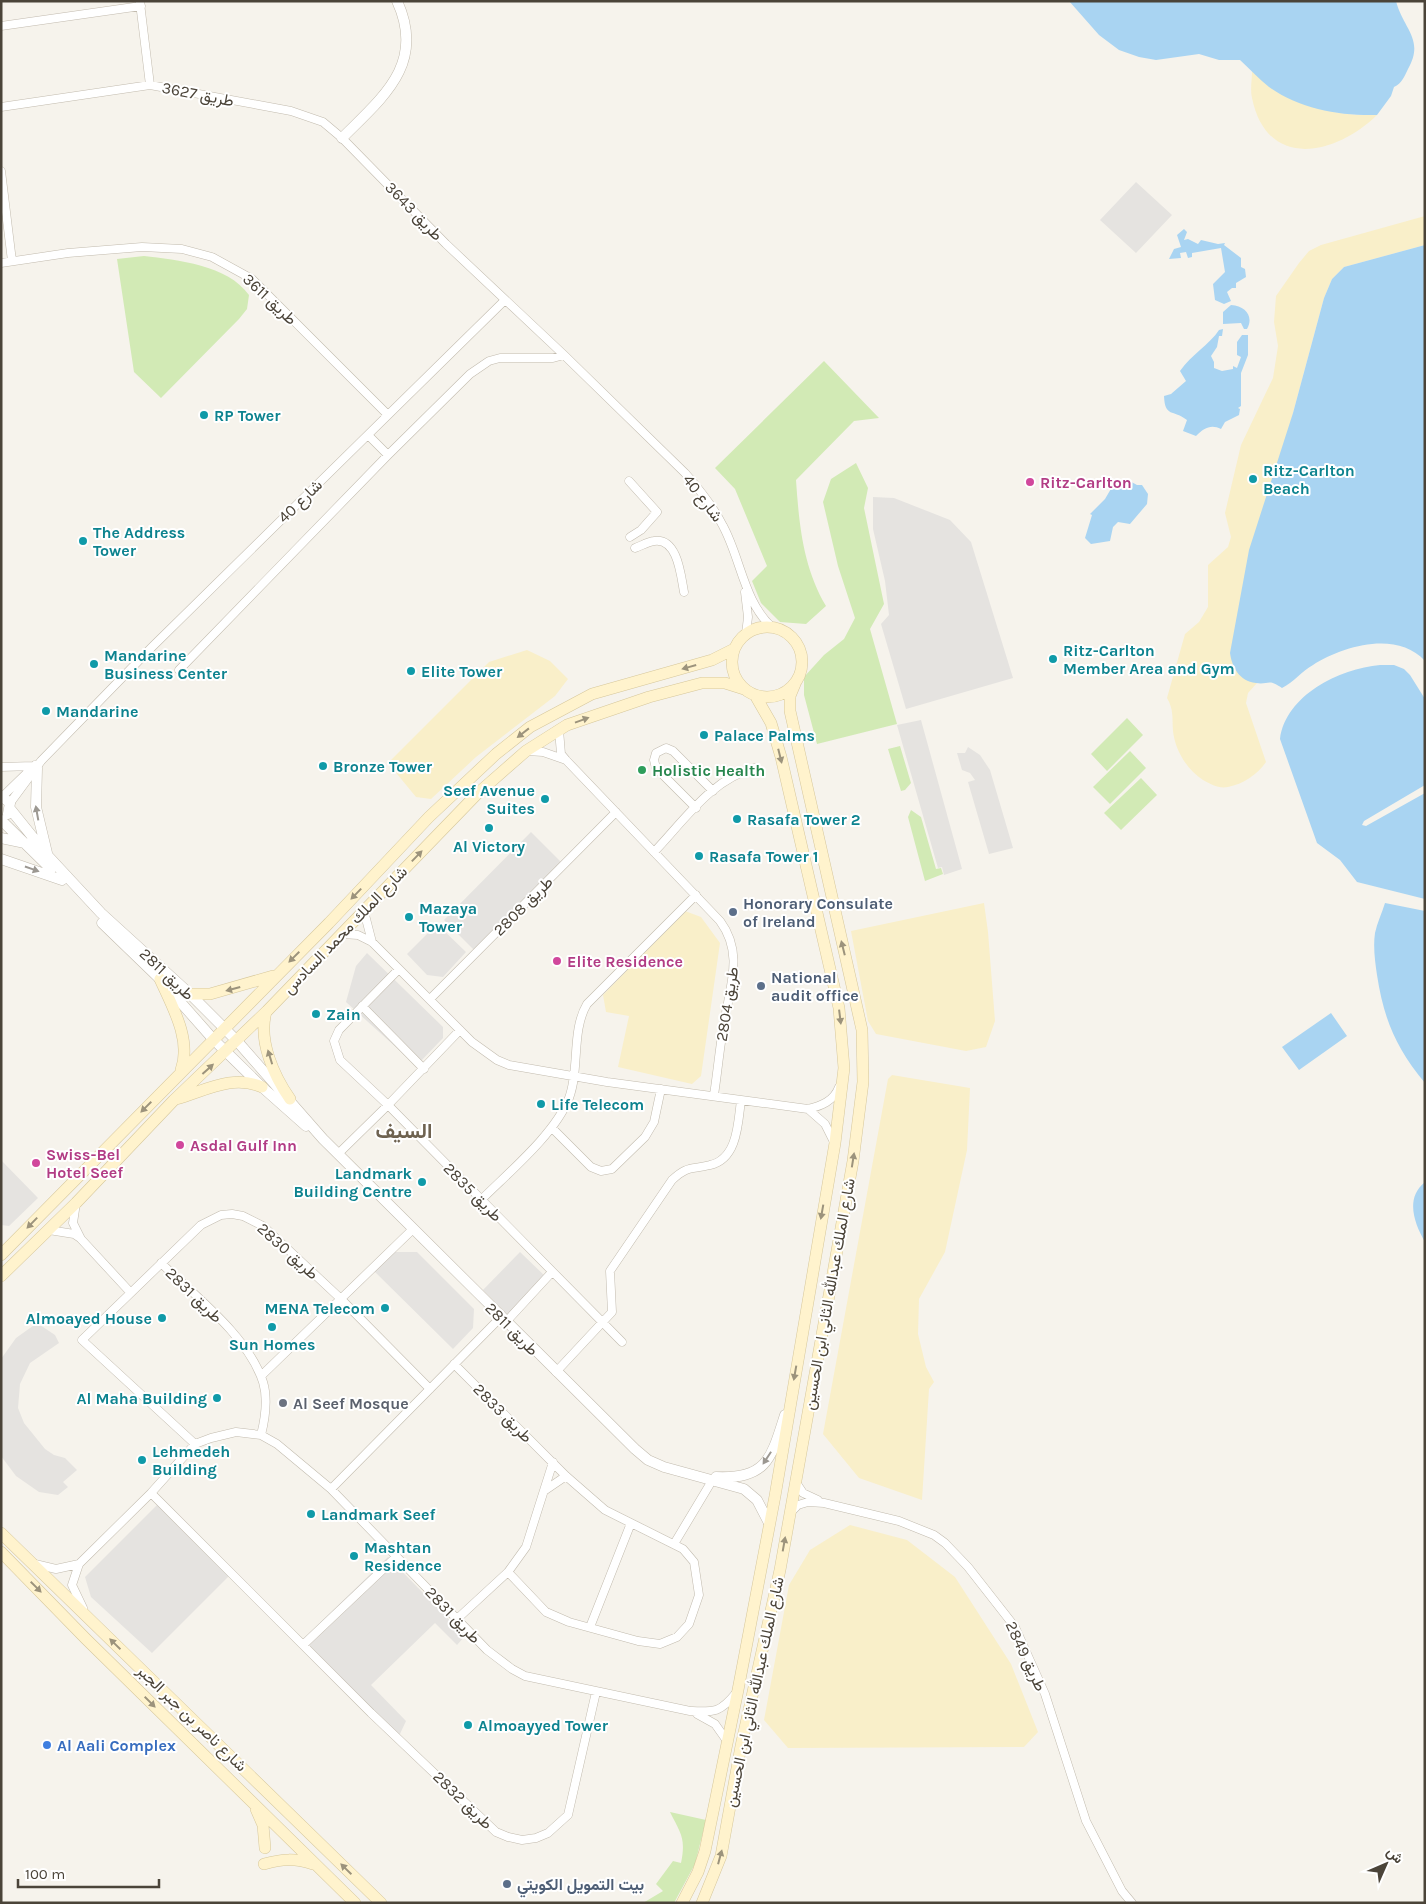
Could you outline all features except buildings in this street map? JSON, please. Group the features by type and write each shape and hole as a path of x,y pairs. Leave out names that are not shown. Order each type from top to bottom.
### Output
{"main road":[{"path":"773,628 786,633 799,648 801,668 795,684 781,694 764,697 744,689 733,671 734,650 746,634 756,629 773,628"},
{"name":"شارع الملك محمد السادس","path":"1,1255 429,817 496,754 530,727 592,694 712,660 734,650"},
{"name":"شارع الملك محمد السادس","path":"1,1276 76,1203 174,1100 267,1011 476,794 526,751 559,730 649,697 702,684 725,683 744,689"},
{"name":"شارع الملك عبدالله الثاني ابن الحسين","path":"702,1903 721,1856 790,1514 853,1161 862,1095 864,1059 862,1030 790,711 790,696 795,684"},
{"name":"شارع الملك عبدالله الثاني ابن الحسين","path":"682,1903 698,1872 705,1851 738,1690 769,1524 834,1143 844,1068 838,1008 781,756 771,724 756,695"},
{"path":"190,994 210,994 275,976"},
{"path":"160,979 185,1046 185,1060 180,1072"},
{"path":"267,1011 264,1030 269,1056 279,1084 290,1099"},
{"path":"174,1100 236,1081 249,1082 262,1087"},
{"name":"شارع ناصر بن جبر الجبر","path":"1,1533 381,1903"},
{"name":"شارع ناصر بن جبر الجبر","path":"1,1552 86,1639 355,1903"},
{"path":"253,1804 263,1825 265,1848"},
{"path":"264,1864 282,1859 294,1859 315,1865"}],"street":[{"path":"342,138 390,90 400,74 405,57 407,38 405,20 398,1"},
{"path":"1,26 140,4"},
{"name":"طريق 3627","path":"140,4 150,85 290,111 323,122"},
{"path":"1,107 150,85"},
{"name":"طريق 3643","path":"323,122 342,138 446,244 505,300"},
{"path":"1,172 12,261"},
{"name":"طريق 3611","path":"1,263 68,253 148,247 182,250 212,257 252,279 388,415"},
{"name":"شارع 40","path":"6,801 37,765 152,647 505,300 564,355 701,491 724,526 754,605 773,628"},
{"name":"شارع 40","path":"179,670 388,455 479,366 495,359 512,356 553,358 564,355"},
{"path":"368,435 388,455"},
{"path":"629,481 657,512 644,528 630,537"},
{"path":"634,548 654,541 660,541 669,546 676,557 684,592"},
{"name":"شارع 40","path":"741,568 748,608 746,634"},
{"path":"559,730 562,754 566,760"},
{"path":"696,808 656,768 654,760 656,753 666,748 673,751 713,791"},
{"path":"526,751 543,752 566,760"},
{"name":"طريق 2804","path":"566,760 725,927 733,948 735,969 725,1018 714,1095"},
{"path":"1,766 37,765 36,807 48,856"},
{"path":"654,852 713,791 732,776 755,768"},
{"path":"1,819 7,816 6,801"},
{"name":"طريق 2811","path":"6,801 48,856 102,913 190,994 237,1041 290,1099 322,1139"},
{"name":"طريق 2808","path":"430,999 616,812"},
{"name":"طريق 2811","path":"1,819 160,979 226,1052 262,1087 338,1154 503,1320 648,1460 664,1467 713,1479 744,1490 757,1500 769,1524"},
{"path":"1,838 27,844"},
{"path":"1,859 62,880"},
{"path":"481,1200 552,1128 569,1098 581,1019 587,1004 696,895"},
{"path":"364,910 372,942"},
{"path":"342,934 358,935 372,942 460,1030 497,1060 509,1065 574,1074 662,1090 714,1095 808,1109 821,1106 831,1100 837,1093 844,1068"},
{"name":"طريق 2835","path":"399,969 339,1030 334,1041 340,1060 388,1105 622,1342"},
{"path":"362,1006 424,1069"},
{"path":"338,1154 424,1069 460,1030"},
{"path":"552,1128 596,1170 607,1171 617,1165 649,1132 662,1090"},
{"path":"556,1372 612,1312 610,1271 672,1180 683,1170 720,1162 728,1153 736,1132 741,1100"},
{"path":"808,1109 825,1124 834,1143"},
{"path":"76,1203 74,1223 81,1239"},
{"name":"طريق 2830","path":"196,1444 82,1340 201,1225 221,1215 243,1216 263,1226 341,1299"},
{"path":"48,1230 74,1234 81,1239 130,1292"},
{"path":"260,1376 412,1230"},
{"name":"طريق 2831","path":"161,1263 236,1336 260,1376 265,1399 261,1435"},
{"path":"331,1489 454,1364 552,1272"},
{"path":"341,1299 430,1389"},
{"name":"طريق 2833","path":"454,1364 566,1476 605,1510 683,1550 694,1562 699,1595 689,1624 677,1637 660,1644 638,1641 569,1622 546,1612 508,1572"},
{"name":"طريق 2811","path":"702,1476 746,1476 759,1470 776,1443 790,1396"},
{"name":"طريق 2831","path":"79,1564 196,1444 236,1432 261,1435 277,1444 331,1489 487,1650 525,1676 690,1711 718,1710 726,1705 738,1690"},
{"path":"457,1619 508,1572 526,1547 553,1462"},
{"path":"544,1491 566,1476"},
{"path":"674,1544 713,1479"},
{"name":"طريق 2849","path":"795,1481 803,1493 824,1503"},
{"name":"طريق 2832","path":"151,1492 303,1645 477,1815 496,1832 508,1838 522,1840 542,1836 561,1823 568,1815 596,1692"},
{"name":"طريق 2849","path":"790,1514 803,1502 824,1503 899,1520 934,1535 945,1543 968,1567 999,1604 1015,1627 1045,1694 1086,1821 1122,1891 1132,1903"},
{"path":"590,1627 631,1524"},
{"path":"303,1645 396,1557"},
{"path":"30,1563 56,1569 79,1564"},
{"path":"79,1564 72,1585 89,1619"},
{"name":"طريق 2831","path":"690,1711 715,1724 727,1741"}],"green space":[{"path":"144,256 186,262 215,271 240,285 249,295 247,309 239,319 161,398 134,372 117,259"},
{"path":"824,361 879,418 854,421 796,480 801,529 807,561 818,591 826,606 806,624 780,622 761,603 752,581 767,566 735,489 715,468"},
{"path":"856,463 868,488 864,508 884,604 870,629 897,724 817,744 804,695 804,677 824,655 844,639 855,618 838,566 823,502 831,479"},
{"path":"1127,718 1143,735 1107,771 1091,754"},
{"path":"900,746 911,783 905,790 901,791 888,749"},
{"path":"1130,751 1146,768 1110,804 1093,787"},
{"path":"1141,778 1157,795 1121,830 1104,813"},
{"path":"911,810 921,817 936,869 941,868 943,874 925,881 908,817"},
{"path":"670,1812 706,1820 695,1864 674,1903 643,1903 663,1891 656,1884 673,1861 681,1863 683,1842"}],"sand":[{"path":"1252,71 1280,92 1310,106 1342,113 1377,115 1360,129 1342,139 1323,146 1305,149 1287,146 1272,137 1260,121 1251,95"},
{"name":"Ritz-Carlton Beach","path":"1425,216 1425,245 1344,267 1332,279 1324,298 1293,413 1242,677 1257,683 1248,693 1246,703 1266,762 1254,775 1239,784 1225,787 1215,786 1197,776 1179,752 1174,738 1172,710 1167,698 1185,634 1199,622 1208,607 1208,565 1228,547 1231,537 1225,513 1241,445 1273,378 1278,346 1274,322 1276,296 1309,251 1321,245"},
{"path":"527,650 550,661 568,679 555,696 476,757 431,799 416,797 388,763 489,662"},
{"path":"984,903 995,1021 986,1047 966,1051 876,1034 868,1021 851,931"},
{"path":"685,911 701,917 720,943 701,1076 692,1084 618,1067 629,1016 606,1012 603,995"},
{"path":"892,1075 970,1088 967,1150 945,1252 919,1299 918,1334 926,1367 934,1382 929,1389 922,1500 859,1478 823,1434 888,1079"},
{"path":"850,1525 907,1540 955,1577 1011,1664 1038,1732 1024,1747 788,1748 764,1720 789,1585 810,1550"}],"shaded area":[{"path":"1136,182 1172,215 1136,253 1100,220"},
{"path":"873,497 894,498 950,520 971,542 1013,678 906,709 881,624 889,615 885,581 873,529"},
{"path":"921,720 962,869 944,875 942,867 938,868 897,725"},
{"path":"968,747 980,755 990,770 1013,848 989,854 968,782 975,780 970,773 962,770 957,753 965,753"},
{"path":"531,832 561,862 474,950 444,920"},
{"path":"437,924 466,952 443,977 427,975 407,954"},
{"path":"367,953 443,1027 443,1038 419,1063 410,1060 346,1002 356,966"},
{"path":"1,1160 38,1198 9,1226 1,1225"},
{"path":"394,1252 417,1252 474,1309 473,1328 453,1349 374,1271"},
{"path":"520,1252 547,1278 510,1317 483,1290"},
{"path":"37,1323 55,1335 59,1343 30,1363 20,1384 18,1408 24,1423 45,1449 54,1455 65,1458 77,1470 63,1482 68,1487 58,1495 39,1492 16,1476 1,1456 1,1359 16,1338"},
{"path":"159,1503 230,1575 152,1653 91,1597 85,1577"},
{"path":"388,1557 465,1636 457,1645 435,1623 371,1685 406,1721 399,1736 302,1640"}],"water":[{"path":"1069,1 1396,1 1414,42 1413,59 1404,77 1394,87 1391,96 1377,115 1321,110 1281,95 1265,84 1240,60 1219,60 1199,54 1156,60 1139,57 1119,50 1099,35"},
{"path":"1184,229 1187,232 1184,240 1188,239 1198,244 1201,240 1218,244 1225,243 1224,245 1241,258 1241,267 1245,269 1246,277 1236,283 1236,288 1232,288 1227,292 1231,301 1224,304 1215,300 1213,284 1225,272 1221,248 1192,253 1192,257 1188,258 1186,252 1180,253 1181,258 1169,259 1174,249 1181,247 1177,235"},
{"path":"1425,245 1425,661 1413,651 1400,646 1370,644 1354,647 1325,658 1309,667 1282,688 1271,683 1250,682 1237,672 1230,653 1249,550 1293,413 1324,298 1332,279 1344,267"},
{"path":"1231,305 1241,307 1249,316 1250,320 1247,329 1244,329 1241,323 1223,324 1223,312"},
{"path":"1223,329 1222,336 1219,336 1217,347 1211,356 1214,368 1222,371 1233,369 1233,366 1237,368 1241,357 1237,355 1237,342 1242,335 1248,335 1248,355 1241,373 1241,406 1238,408 1240,409 1239,415 1225,422 1221,429 1208,428 1196,436 1183,431 1187,420 1168,410 1164,396 1171,394 1186,381 1180,371 1219,330"},
{"path":"1126,479 1137,485 1142,485 1148,494 1147,504 1130,524 1118,522 1113,527 1110,541 1091,544 1085,538 1092,515 1090,514 1105,499 1115,482"},
{"path":"1380,665 1394,665 1404,669 1425,699 1425,785 1364,821 1362,825 1366,826 1425,793 1425,899 1357,882 1340,860 1317,843 1280,739 1284,723 1292,709 1303,697 1317,687 1348,672"},
{"path":"1385,903 1425,911 1425,1083 1406,1058 1393,1033 1383,1006 1375,959 1374,938"},
{"path":"1331,1013 1347,1036 1299,1070 1282,1047"},
{"path":"1425,1182 1425,1242 1415,1219 1413,1203 1419,1188"}],"place":[{"name":"RP Tower","path":"204,415"},
{"name":"Ritz-Carlton Beach","path":"1253,479"},
{"name":"Ritz-Carlton","path":"1030,482"},
{"name":"The Address Tower","path":"83,541"},
{"name":"Ritz-Carlton Member Area and Gym","path":"1053,659"},
{"name":"Mandarine Business Center","path":"94,664"},
{"name":"Elite Tower","path":"411,671"},
{"name":"Mandarine","path":"46,711"},
{"name":"Palace Palms","path":"704,735"},
{"name":"Bronze Tower","path":"323,766"},
{"name":"Holistic Health","path":"642,770"},
{"name":"Seef Avenue Suites","path":"545,799"},
{"name":"Rasafa Tower 2","path":"737,819"},
{"name":"Al Victory","path":"489,828"},
{"name":"Rasafa Tower 1","path":"699,856"},
{"name":"Honorary Consulate of Ireland","path":"733,912"},
{"name":"Mazaya Tower","path":"409,917"},
{"name":"Elite Residence","path":"557,961"},
{"name":"National audit office","path":"761,986"},
{"name":"Zain","path":"316,1014"},
{"name":"Life Telecom","path":"541,1104"},
{"name":"Asdal Gulf Inn","path":"180,1145"},
{"name":"Swiss-Bel Hotel Seef","path":"36,1163"},
{"name":"Landmark Building Centre","path":"422,1182"},
{"name":"MENA Telecom","path":"385,1308"},
{"name":"Almoayed House","path":"162,1318"},
{"name":"Sun Homes","path":"272,1327"},
{"name":"Al Maha Building","path":"217,1398"},
{"name":"Al Seef Mosque","path":"283,1403"},
{"name":"Lehmedeh Building","path":"142,1460"},
{"name":"Landmark Seef","path":"311,1514"},
{"name":"Mashtan Residence","path":"354,1556"},
{"name":"Almoayyed Tower","path":"468,1725"},
{"name":"Al Aali Complex","path":"47,1745"},
{"name":"بيت التمويل الكويتي","path":"507,1884"}],"district":[{"name":"السيف","path":"404,1131"}]}
